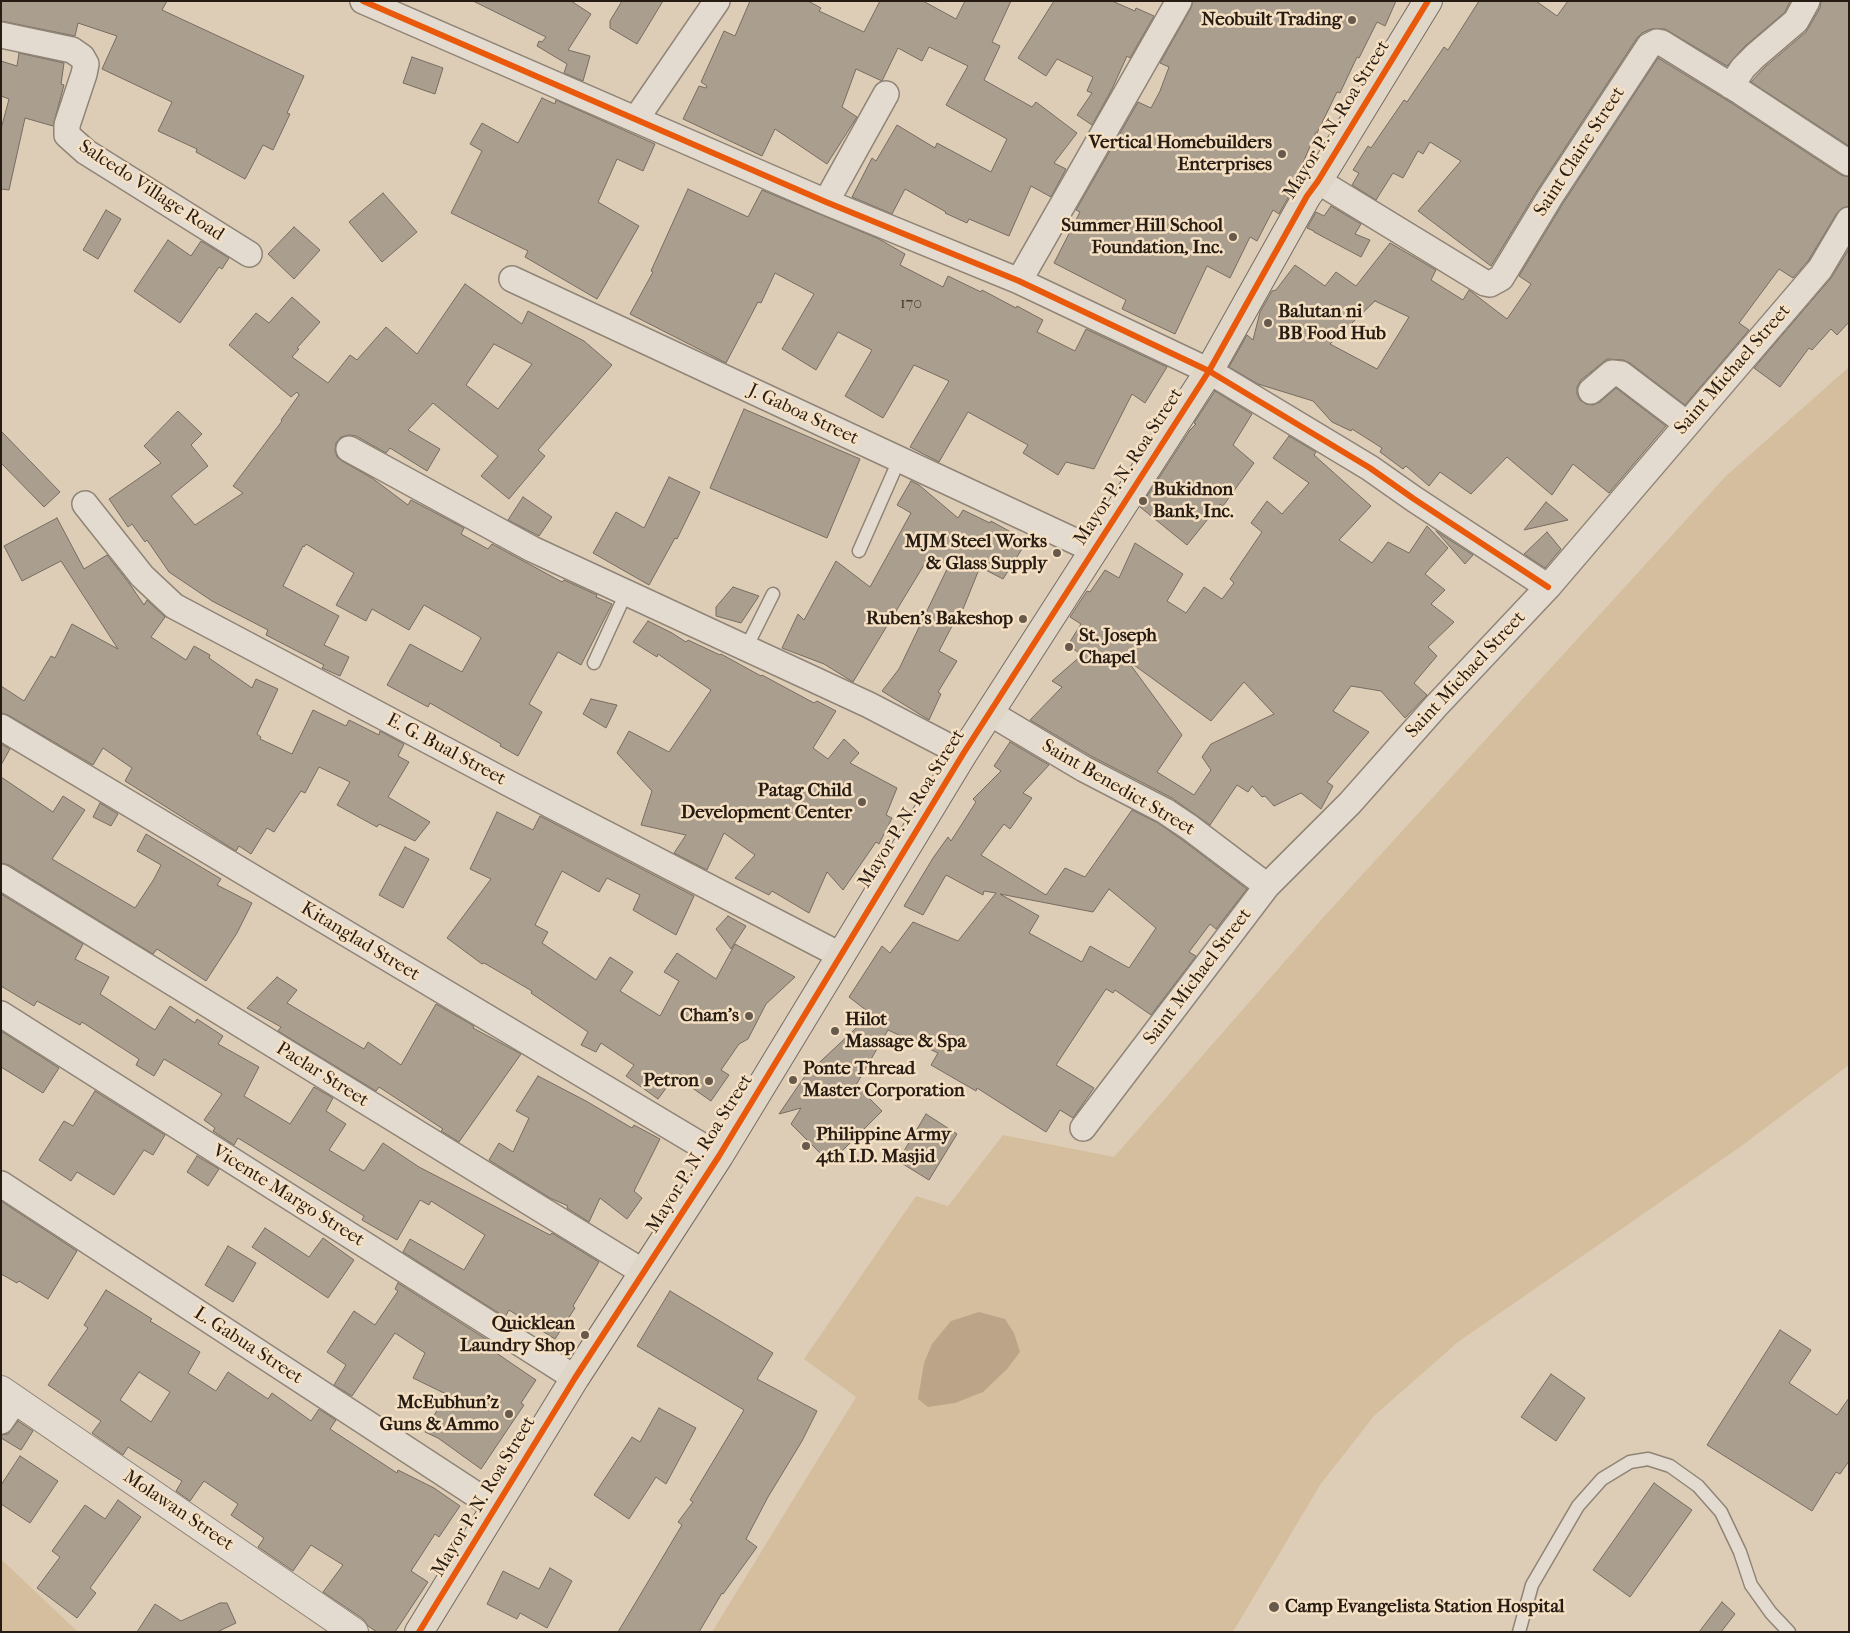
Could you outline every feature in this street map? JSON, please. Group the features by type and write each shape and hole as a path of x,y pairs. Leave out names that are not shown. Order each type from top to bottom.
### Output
{"main road":[{"name":"Mayor P. N. Roa Street","path":"419,1632 575,1378 720,1156 963,754 1209,371 1307,196 1428,1"}],"street":[{"path":"364,1 826,202 1018,281 1209,371 1370,468 1414,500 1548,587"},
{"path":"636,119 717,1"},
{"path":"1018,281 1178,1"},
{"path":"1731,86 1749,62 1796,21 1807,1"},
{"name":"Salcedo Village Road","path":"1,35 72,50 82,57 86,64 67,125 68,135 86,152 248,254"},
{"name":"Saint Claire Street","path":"1318,181 1485,283 1490,284 1501,278 1550,196 1649,46 1657,42 1662,43 1731,86 1849,163"},
{"path":"826,202 886,94"},
{"name":"Saint Michael Street","path":"1083,1128 1267,886 1350,803 1436,706 1548,587 1820,269 1849,220"},
{"name":"J. Gaboa Street","path":"512,279 1094,550"},
{"path":"1591,391 1612,372 1621,374 1687,424"},
{"path":"349,449 532,549 869,705 963,754"},
{"name":"E. G. Bual Street","path":"85,504 142,576 174,606 840,955"},
{"name":"Saint Benedict Street","path":"990,713 1084,768 1165,811 1267,886"},
{"name":"Kitanglad Street","path":"1,727 720,1156"},
{"name":"Paclar Street","path":"1,877 643,1272"},
{"name":"Vicente Margo Street","path":"1,1014 575,1378"},
{"name":"L. Gabua Street","path":"1,1184 495,1507"},
{"name":"Molawan Street","path":"6,1403 354,1632"}],"lane":[{"path":"859,551 899,460"},
{"path":"594,663 626,593"},
{"path":"746,648 773,594"},
{"path":"1520,1632 1532,1585 1578,1506 1602,1479 1630,1462 1648,1459 1670,1466 1698,1486 1721,1512 1740,1552 1751,1585 1771,1613 1789,1632"}],"shaded area":[{"path":"1849,367 1849,1065 1740,1147 1458,1342 1374,1416 1320,1485 1233,1632 712,1632 856,1397 804,1359 916,1196 948,1206 1003,1135 1114,1157 1320,921 1726,476"},
{"path":"979,1312 1005,1319 1014,1333 1020,1352 1007,1369 983,1392 955,1403 928,1407 918,1399 924,1363 932,1344 951,1321"},
{"path":"1,1559 78,1632 1,1632"}],"building":[{"path":"1,1 167,1 162,10 304,76 287,113 290,114 273,150 263,145 245,179 196,152 197,149 158,131 172,102 102,69 117,36 78,23 75,36 1,21"},
{"path":"473,1 571,1 591,14 568,50 590,56 583,81 564,73 567,64 537,46 539,41 542,42 546,37"},
{"path":"622,1 663,1 637,44 610,28 610,21"},
{"path":"750,1 808,1 821,8 819,11 864,32 880,1 923,1 956,19 965,1 1011,1 992,42 1000,46 984,80 1032,107 1036,102 1077,133 1054,163 1066,169 1051,197 1031,186 1009,236 969,219 967,223 945,213 905,189 892,214 852,197 872,158 876,161 897,125 935,148 937,143 991,172 1007,139 946,105 968,66 929,47 922,61 898,48 882,81 856,69 842,107 857,117 827,164 775,129 762,156 683,119 699,86 706,88 707,86 701,82 724,31 735,36"},
{"path":"1054,1 1112,1 1135,11 1136,8 1154,16 1130,58 1127,56 1112,89 1092,125 1077,115 1092,93 1087,91 1093,77 1057,59 1046,76 1018,58"},
{"path":"1193,1 1396,1 1385,26 1377,22 1359,58 1357,57 1340,93 1337,92 1316,132 1289,196 1279,214 1273,210 1257,241 1250,237 1230,278 1207,266 1175,334 1122,309 1126,300 1054,263 1080,212 1076,210 1138,102 1151,108 1169,67 1160,63 1191,8"},
{"path":"1479,1 1536,1 1557,16 1568,1 1790,1 1785,12 1745,46 1727,66 1665,29 1651,29 1642,33 1538,189 1491,266 1418,211 1461,161 1430,142 1423,154 1418,151 1403,178 1393,173 1376,200 1352,185 1359,173 1353,170 1368,146 1371,148 1404,100 1407,102 1444,47 1448,50"},
{"path":"1821,1 1849,1 1849,146 1751,82 1765,67 1806,32 1820,8"},
{"path":"19,53 64,63 61,84 64,85 53,126 25,118 9,190 1,189 1,129 9,99 1,96 1,61 17,66"},
{"path":"412,57 443,68 435,94 403,83"},
{"path":"1658,58 1733,104 1841,175 1849,177 1849,206 1842,208 1837,213 1808,261 1793,278 1779,269 1739,323 1749,330 1685,405 1630,363 1623,360 1607,359 1581,380 1577,387 1577,394 1580,400 1586,404 1593,405 1600,402 1616,388 1666,426 1609,493 1573,464 1552,495 1507,457 1471,494 1440,472 1429,486 1406,466 1403,469 1380,452 1382,448 1352,429 1351,431 1332,422 1313,401 1258,384 1229,367 1247,335 1253,340 1260,312 1272,291 1276,290 1295,265 1325,286 1336,272 1356,286 1390,243 1436,270 1431,280 1463,300 1469,290 1507,319 1531,284 1519,276 1562,205","holes":["1375,301 1409,317 1377,369 1330,344"]},
{"path":"542,98 555,104 556,100 655,144 643,171 617,159 598,202 639,226 597,299 525,257 528,251 451,213 482,151 470,144 482,123 518,143"},
{"path":"688,189 748,217 762,190 879,239 905,254 900,265 943,287 948,276 981,292 982,290 1016,308 1017,306 1043,320 1037,332 1075,351 1086,329 1167,367 1145,403 1132,394 1094,469 1066,462 1058,475 1023,453 1028,445 968,412 939,462 910,447 949,381 914,365 883,418 845,396 872,350 838,332 816,370 782,349 814,294 775,273 761,303 758,302 726,363 630,314 653,272 651,271"},
{"path":"383,193 417,232 382,262 349,222"},
{"path":"1331,206 1361,224 1355,234 1370,240 1361,257 1307,228 1316,212 1324,216"},
{"path":"106,210 121,219 98,259 83,250"},
{"path":"294,227 320,250 294,279 268,254"},
{"path":"168,240 191,256 201,241 229,258 222,269 219,267 180,323 134,291"},
{"path":"1849,249 1849,322 1837,335 1831,329 1812,350 1809,348 1780,387 1754,368 1831,278"},
{"path":"465,284 522,324 528,311 584,341 612,365 538,450 545,456 509,499 481,476 498,456 433,403 408,430 440,449 427,471 390,448 386,453 356,436 341,437 336,443 337,457 372,478 408,505 411,500 464,528 461,534 488,549 492,544 562,582 564,580 612,604 581,665 558,652 529,704 542,712 518,756 500,746 501,744 430,703 428,707 387,685 410,644 462,672 481,638 477,635 424,605 409,630 372,609 366,621 336,605 354,573 306,544 303,546 283,586 339,616 324,645 349,657 340,676 322,668 324,665 266,635 268,630 212,601 169,572 147,540 145,542 132,524 128,527 109,499 161,463 144,446 178,411 202,434 191,445 208,466 171,496 195,525 243,493 233,486 282,421 299,395 297,392 291,397 229,345 256,313 269,323 292,297 320,322 297,348 299,349 292,357 328,383 350,355 357,360 386,327 417,354","holes":["494,344 532,364 498,409 466,385"]},
{"path":"1215,391 1252,414 1233,445 1254,463 1223,506 1220,504 1187,545 1140,507 1190,430 1196,424 1194,423"},
{"path":"744,409 860,459 827,538 710,488"},
{"path":"1,431 60,492 44,507 1,463"},
{"path":"1289,436 1316,452 1314,455 1371,506 1339,540 1372,563 1388,542 1409,553 1427,526 1448,548 1425,574 1445,590 1431,604 1454,622 1428,647 1437,656 1414,683 1427,695 1405,718 1381,691 1351,686 1333,711 1369,732 1327,782 1333,786 1321,809 1301,793 1274,806 1252,786 1248,792 1237,785 1210,825 1172,798 1091,756 1030,720 1062,687 1052,681 1082,655 1068,645 1081,624 1070,617 1087,591 1090,592 1105,570 1119,578 1135,543 1183,574 1167,601 1186,613 1204,587 1222,599 1234,583 1230,579 1262,532 1251,523 1267,501 1282,514 1309,483 1273,458","holes":["1127,660 1211,721 1244,682 1274,714 1211,744 1202,757 1211,770 1194,795 1157,772 1182,735"]},
{"path":"669,477 700,492 677,539 675,538 649,585 593,553 616,512 644,528"},
{"path":"911,481 919,485 958,518 963,510 990,523 991,521 1027,541 1003,579 980,567 963,609 961,609 939,651 957,661 938,692 941,694 929,720 882,691 899,669 949,565 930,555 853,682 824,664 782,648 798,614 804,620 836,561 870,587 911,513 897,505"},
{"path":"523,497 552,517 539,536 508,520"},
{"path":"1546,502 1568,520 1524,530"},
{"path":"57,518 84,569 107,555 144,605 147,600 165,617 151,637 186,660 194,646 210,655 209,658 252,688 256,679 278,689 257,734 261,737 260,739 292,754 313,710 346,726 349,720 379,735 380,731 404,744 398,756 409,762 388,797 430,822 415,841 379,824 377,827 337,805 350,782 319,767 305,793 301,791 274,832 267,828 251,854 239,846 236,851 125,781 132,768 103,748 93,765 8,715 1,713 1,686 24,701 51,656 55,658 72,624 118,649 61,561 22,581 4,546"},
{"path":"1436,531 1473,555 1465,564"},
{"path":"1547,532 1561,549 1545,568 1524,554"},
{"path":"733,587 759,596 741,623 716,616 716,607"},
{"path":"648,621 686,642 688,640 721,654 814,703 817,701 836,711 813,748 828,759 844,739 859,753 850,763 897,788 886,815 892,818 879,844 876,842 843,890 827,872 809,913 772,891 769,895 735,878 755,855 724,833 707,870 674,853 686,835 641,825 652,791 617,753 629,731 669,752 711,690 658,654 657,657 633,642"},
{"path":"591,699 617,705 606,728 583,714"},
{"path":"1010,742 1049,765 1023,793 1032,798 1010,829 1004,824 981,855 1046,895 1065,868 1085,877 1132,810 1158,823 1247,889 1216,929 1210,924 1189,952 1196,956 1151,1015 1115,990 1113,993 1106,989 1056,1065 1094,1088 1073,1118 1060,1110 1046,1132 977,1088 976,1091 931,1065 938,1053 888,1030 856,1085 882,1111 830,1163 791,1124 801,1108 779,1114 805,1076 871,1014 849,997 882,946 890,953 913,922 958,941 996,893 984,891 983,895 946,875 923,915 904,906 948,837 951,841 976,802 973,799 1001,771 994,766","holes":["1109,889 1156,928 1129,968 1090,946 1082,962 1029,933 1039,916 1000,894 1093,912"]},
{"path":"1,744 10,749 1,765"},
{"path":"1,777 53,812 63,796 85,810 52,859 135,908 161,865 137,851 146,834 221,879 217,885 252,903 237,933 206,981 157,949 153,954 9,865 1,863"},
{"path":"100,803 118,814 111,826 93,817"},
{"path":"497,812 533,830 540,816 694,896 676,935 633,910 640,895 607,878 599,892 562,871 535,925 548,932 542,943 596,980 610,957 633,972 620,991 660,1016 679,981 664,972 677,953 716,979 735,944 795,977 766,1004 748,1039 739,1044 721,1070 729,1075 711,1101 675,1076 658,1099 626,1076 634,1065 601,1043 596,1052 581,1045 588,1032 531,993 532,991 484,963 482,964 447,938 491,879 470,869"},
{"path":"405,847 429,859 403,908 379,895"},
{"path":"1,894 83,944 75,959 109,977 100,994 155,1030 170,1006 195,1023 197,1019 223,1036 218,1044 259,1067 244,1096 290,1124 314,1087 333,1098 326,1111 346,1124 329,1150 364,1171 383,1143 419,1167 550,1235 552,1233 599,1262 573,1306 575,1308 555,1339 509,1310 505,1317 403,1252 410,1239 464,1270 485,1235 431,1201 429,1205 420,1200 397,1240 362,1220 364,1216 238,1138 234,1145 213,1131 215,1128 204,1120 222,1094 164,1059 154,1076 136,1065 139,1059 82,1022 80,1025 37,1001 34,1006 1,986"},
{"path":"728,916 746,926 731,949 716,929"},
{"path":"277,977 297,990 287,1003 364,1049 368,1042 401,1065 436,1004 474,1026 473,1028 521,1054 459,1142 441,1131 443,1129 379,1087 376,1091 278,1031 281,1027 247,1008"},
{"path":"1,1031 59,1068 43,1093 1,1067"},
{"path":"538,1076 632,1128 634,1125 660,1139 634,1191 642,1198 627,1219 600,1198 589,1222 567,1208 568,1206 550,1198 489,1160 499,1143 513,1152 529,1118 516,1111"},
{"path":"95,1091 165,1135 153,1155 144,1150 114,1195 77,1172 71,1181 39,1160 64,1121 73,1126"},
{"path":"926,1114 957,1134 929,1180 898,1161"},
{"path":"197,1156 219,1169 208,1186 187,1172"},
{"path":"1,1201 77,1251 48,1299 19,1281 17,1283 1,1274"},
{"path":"265,1228 309,1257 323,1238 354,1260 328,1298 252,1247"},
{"path":"228,1246 256,1263 233,1302 205,1285"},
{"path":"398,1283 489,1341 486,1346 536,1380 521,1403 524,1405 481,1469 438,1438 425,1432 446,1394 413,1378 425,1353 395,1333 352,1396 334,1385 346,1365 327,1352 354,1311 375,1325 398,1291 395,1289"},
{"path":"106,1290 152,1319 150,1321 200,1352 188,1373 216,1391 228,1372 268,1399 272,1393 311,1421 319,1409 336,1420 330,1429 397,1473 398,1470 434,1488 460,1506 439,1537 435,1534 411,1571 428,1582 395,1632 377,1632 368,1626 363,1619 323,1592 343,1565 311,1545 293,1571 258,1547 264,1538 231,1515 238,1504 204,1481 190,1501 176,1491 182,1481 128,1447 123,1455 92,1433 101,1421 48,1385 88,1328 84,1325","holes":["139,1372 170,1392 151,1422 120,1400"]},
{"path":"670,1291 773,1353 757,1379 817,1411 746,1539 757,1547 722,1593 699,1632 618,1632 682,1525 678,1522 693,1502 690,1500 744,1410 637,1346"},
{"path":"1780,1330 1811,1350 1789,1383 1837,1415 1849,1398 1849,1461 1840,1474 1836,1472 1812,1511 1707,1445"},
{"path":"1551,1374 1585,1398 1556,1441 1521,1417"},
{"path":"659,1408 696,1428 666,1484 656,1477 629,1519 594,1495 632,1437 640,1442"},
{"path":"18,1421 33,1431 21,1450 1,1438 1,1435 8,1434"},
{"path":"20,1456 58,1481 30,1523 1,1504 1,1485"},
{"path":"1654,1483 1692,1510 1630,1597 1593,1570"},
{"path":"118,1500 141,1517 90,1588 96,1593 77,1618 37,1588 60,1557 52,1551 85,1505 105,1519"},
{"path":"550,1568 572,1581 547,1628 520,1613 517,1619 487,1604 503,1571 539,1589"},
{"path":"1722,1602 1735,1614 1721,1632 1699,1632"},
{"path":"220,1603 227,1603 236,1623 217,1632 137,1632 155,1604 181,1621"}],"cycle path":[{"path":"363,1 826,202 1019,281 1209,371 1370,468 1548,587"},
{"path":"419,1632 575,1378 719,1156 963,754 1209,371 1307,196 1428,1"}],"place":[{"name":"Neobuilt Trading","path":"1352,20"},
{"name":"Vertical Homebuilders Enterprises","path":"1282,154"},
{"name":"Summer Hill School Foundation, Inc.","path":"1233,237"},
{"name":"Balutan ni BB Food Hub","path":"1268,323"},
{"name":"Bukidnon Bank, Inc.","path":"1143,501"},
{"name":"MJM Steel Works & Glass Supply","path":"1057,553"},
{"name":"Ruben’s Bakeshop","path":"1023,619"},
{"name":"St. Joseph Chapel","path":"1069,647"},
{"name":"Patag Child Development Center","path":"862,802"},
{"name":"Cham’s","path":"749,1016"},
{"name":"Hilot Massage & Spa","path":"835,1031"},
{"name":"Ponte Thread Master Corporation","path":"793,1080"},
{"name":"Petron","path":"709,1081"},
{"name":"Philippine Army 4th I.D. Masjid","path":"806,1146"},
{"name":"Quicklean Laundry Shop","path":"585,1335"},
{"name":"McEubhun’z Guns & Ammo","path":"509,1414"},
{"name":"Camp Evangelista Station Hospital","path":"1274,1607"}]}
